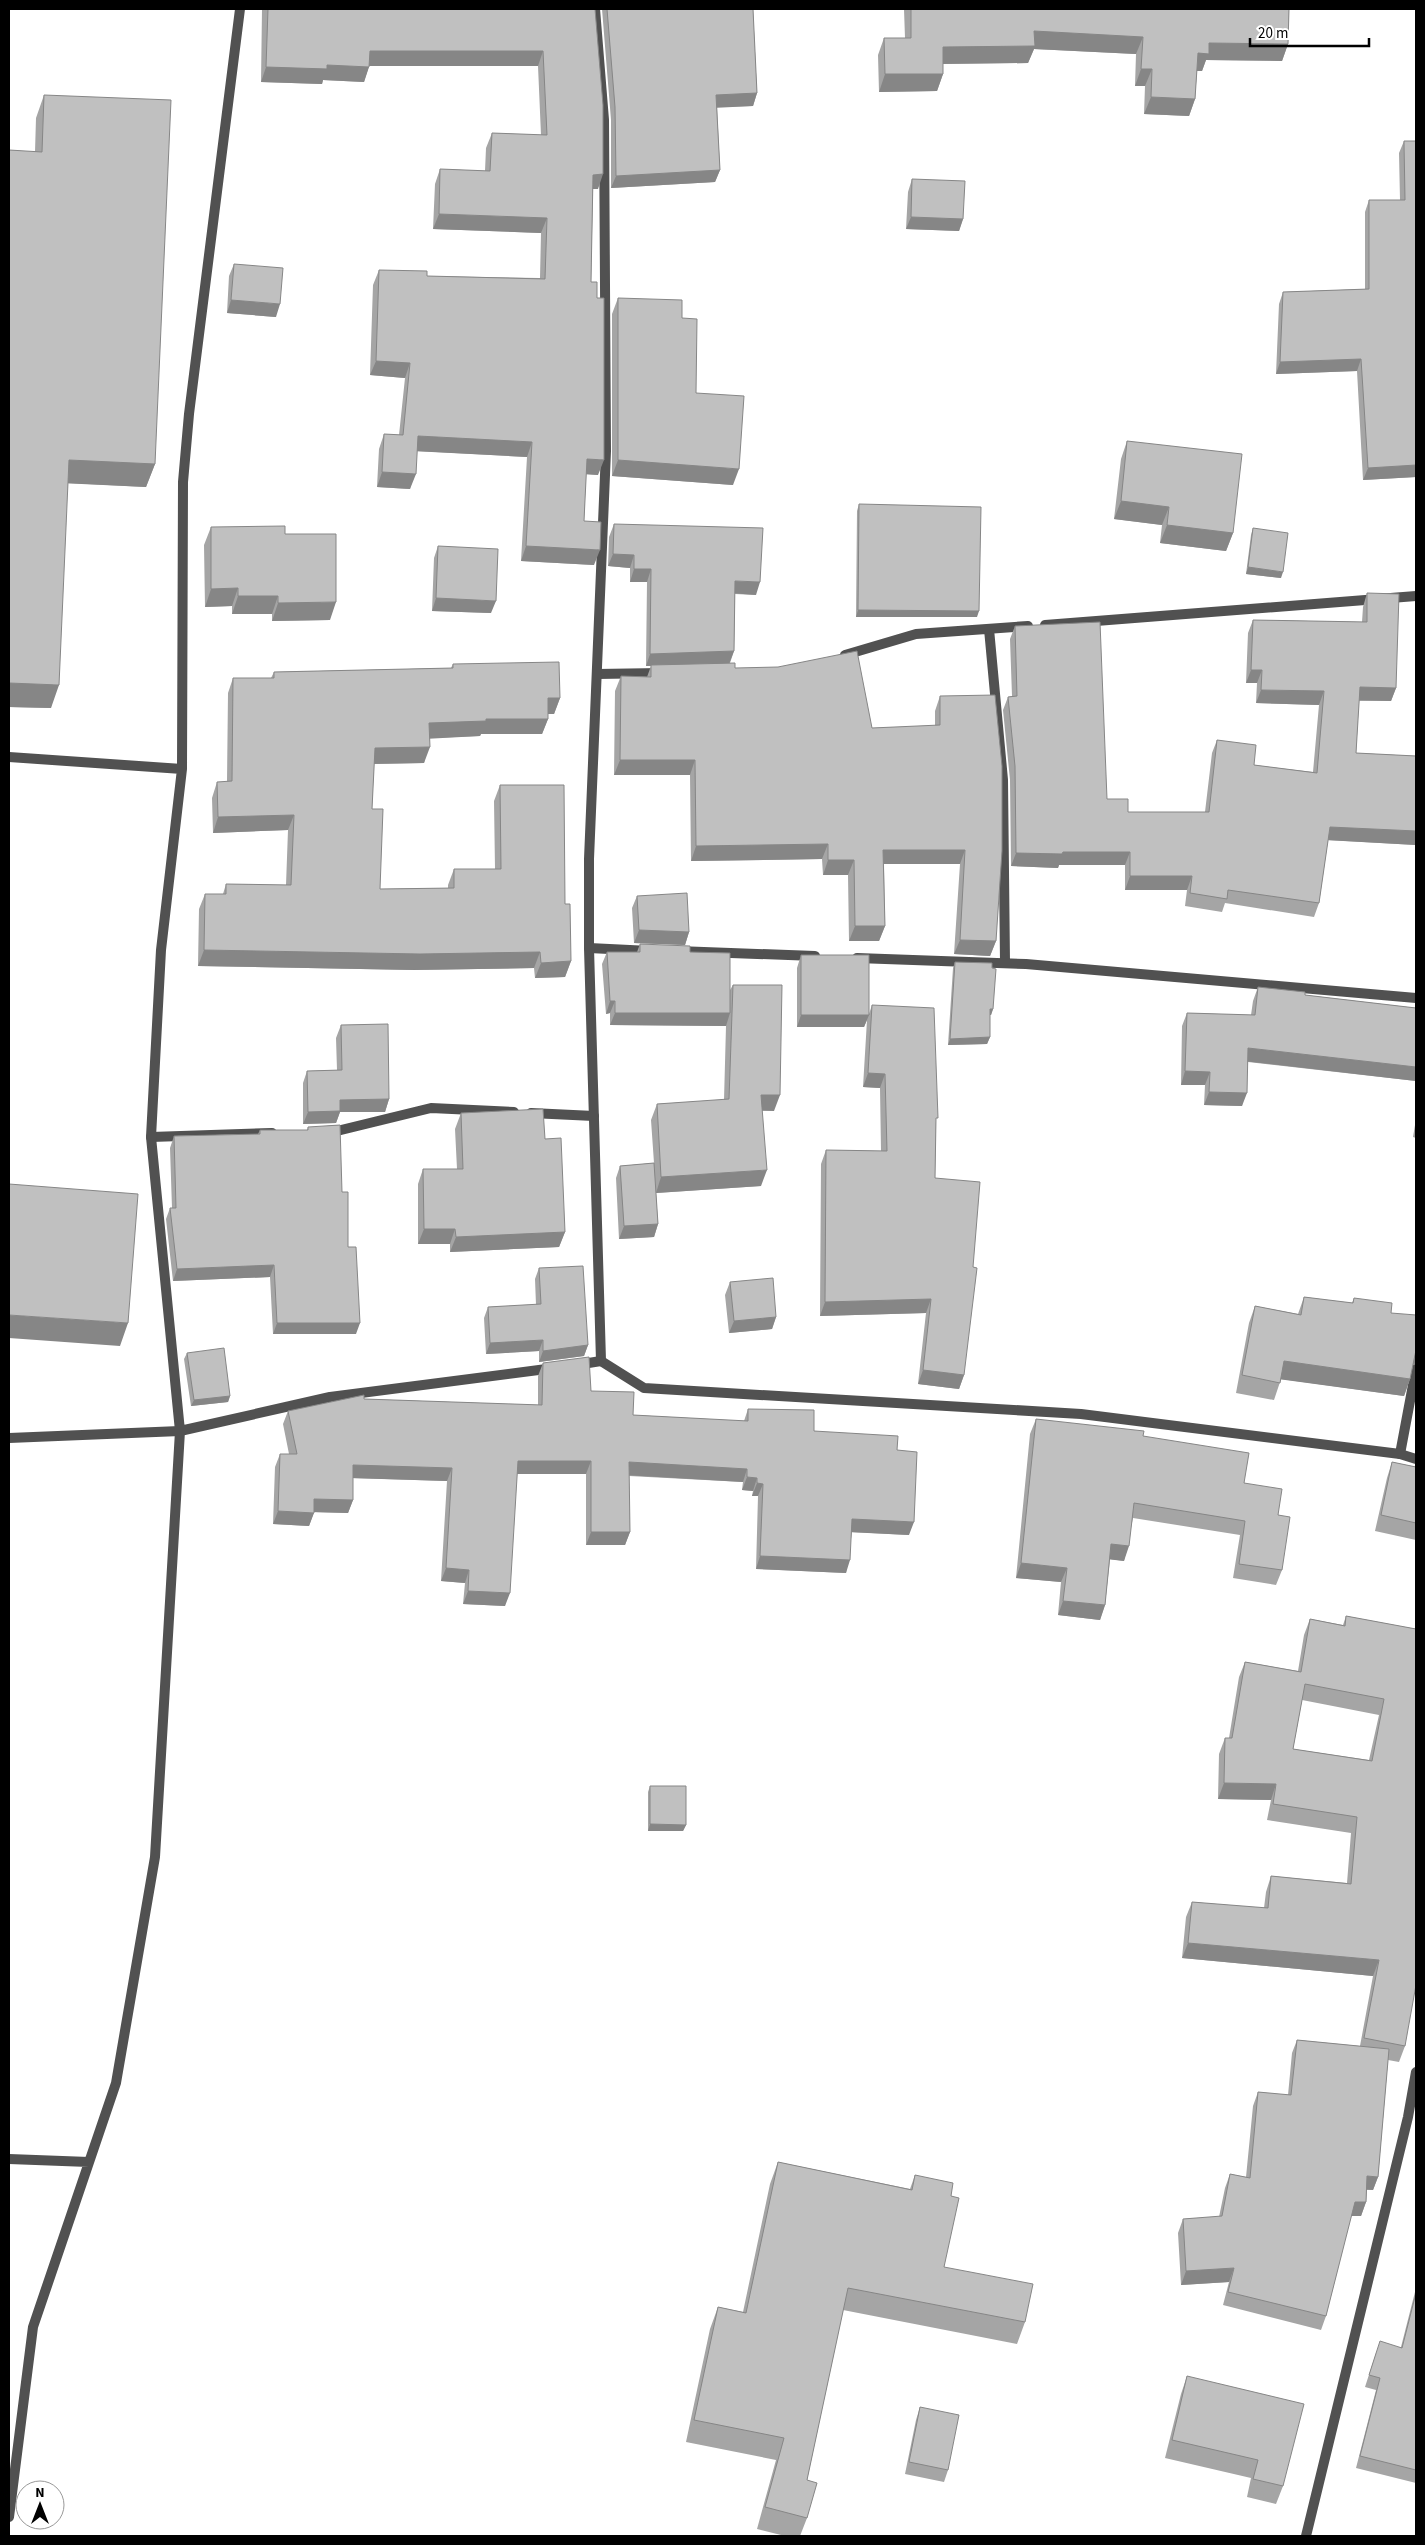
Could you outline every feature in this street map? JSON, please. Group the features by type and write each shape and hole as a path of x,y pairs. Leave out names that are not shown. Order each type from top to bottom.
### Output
{"street":[{"path":"9,2517 33,2327 116,2083 155,1856 180,1431 151,1137 160,950 182,769 183,482 189,414 240,9"},
{"path":"595,9 604,120 606,451 588,859 588,948 601,1362"},
{"path":"833,659 916,634 1416,596"},
{"path":"989,629 1003,780 1005,963"},
{"path":"596,674 676,672"},
{"path":"9,757 182,769"},
{"path":"588,948 827,957"},
{"path":"847,957 1005,963 1416,998"},
{"path":"312,1131 341,1130 431,1108 594,1116"},
{"path":"151,1137 284,1132"},
{"path":"9,1438 180,1431 330,1397 601,1362 644,1388 1081,1414 1400,1454 1416,1460"},
{"path":"1400,1454 1416,1369"},
{"path":"1306,2536 1408,2117 1416,2072"},
{"path":"9,2159 89,2162"}],"building":[{"path":"268,9 595,9 603,105 603,174 593,175 591,282 597,282 597,298 604,298 604,460 587,459 584,521 601,522 600,550 526,546 532,442 418,436 416,474 382,472 384,434 403,435 410,363 376,361 379,270 427,271 427,276 545,279 547,218 439,214 440,169 490,171 492,133 547,135 543,51 370,51 369,67 327,65 327,69 266,67"},
{"path":"607,9 753,9 757,93 716,95 720,170 616,176 615,107"},
{"path":"911,9 1289,9 1288,44 1209,43 1209,54 1198,53 1195,99 1151,97 1152,69 1141,69 1143,37 1034,31 1035,46 943,47 943,74 885,74 884,38 911,38"},
{"path":"44,95 171,100 155,464 69,460 59,685 9,683 9,150 42,152"},
{"path":"1404,141 1416,141 1416,465 1368,468 1361,359 1280,362 1283,292 1369,289 1369,200 1405,200"},
{"path":"912,179 965,181 963,219 911,217"},
{"path":"234,264 283,268 280,304 231,300"},
{"path":"618,298 682,300 682,318 697,319 696,393 744,396 739,469 618,460"},
{"path":"1127,441 1242,454 1233,533 1167,525 1169,507 1121,501"},
{"path":"859,504 981,507 979,611 858,610"},
{"path":"614,524 763,528 760,582 735,581 734,651 650,654 651,569 634,569 634,555 613,554"},
{"path":"285,526 285,534 336,534 336,602 278,603 278,596 238,596 238,588 211,589 211,527"},
{"path":"1253,528 1288,533 1283,572 1248,567"},
{"path":"438,546 498,549 496,601 436,598"},
{"path":"1367,593 1399,594 1396,688 1360,687 1356,753 1416,756 1416,831 1330,827 1319,903 1228,890 1227,899 1190,893 1192,876 1130,876 1130,852 1016,853 1015,766 1008,697 1017,696 1015,626 1100,622 1107,799 1128,799 1128,812 1209,812 1217,740 1256,745 1254,765 1317,773 1324,691 1261,690 1262,670 1251,670 1253,620 1367,622"},
{"path":"857,651 872,728 940,725 940,696 995,695 1002,766 1002,851 996,941 960,940 965,850 883,850 885,926 855,926 854,860 828,860 828,844 696,846 695,760 620,760 621,676 651,677 651,665 735,663 735,668 778,667"},
{"path":"559,662 560,698 548,698 548,719 486,719 486,721 429,723 430,747 375,748 372,809 383,809 380,889 454,888 454,869 501,869 500,785 564,785 565,904 570,904 571,961 541,963 540,952 420,954 204,950 205,894 226,894 226,884 291,885 294,815 218,817 217,782 232,781 233,678 274,678 274,672 453,668 453,664"},
{"path":"687,893 689,932 639,930 637,896"},
{"path":"640,944 690,946 690,952 730,953 730,1013 615,1013 615,1001 610,1001 607,952 640,952"},
{"path":"801,955 869,955 869,1015 801,1015"},
{"path":"955,962 992,963 992,968 996,969 993,1009 990,1009 990,1037 950,1039"},
{"path":"733,985 782,985 780,1095 761,1095 767,1170 661,1177 657,1104 729,1099"},
{"path":"1258,987 1305,992 1305,995 1416,1008 1416,1067 1248,1048 1247,1093 1209,1092 1210,1072 1185,1071 1187,1013 1255,1015"},
{"path":"872,1005 934,1008 938,1118 936,1118 935,1178 980,1182 973,1267 977,1268 964,1375 923,1370 931,1299 825,1302 826,1150 887,1151 885,1074 868,1073"},
{"path":"388,1024 389,1099 340,1100 340,1111 308,1112 307,1071 342,1070 341,1025"},
{"path":"543,1109 545,1139 561,1138 565,1232 456,1237 455,1229 424,1229 423,1169 463,1169 461,1113"},
{"path":"340,1125 342,1192 348,1192 348,1247 356,1247 360,1323 277,1323 274,1265 177,1269 170,1208 176,1208 174,1136 260,1134 260,1130 308,1130 308,1127"},
{"path":"654,1163 658,1224 624,1226 620,1166"},
{"path":"9,1184 138,1194 128,1323 9,1315"},
{"path":"583,1266 588,1345 543,1351 543,1340 490,1343 488,1307 541,1304 539,1268"},
{"path":"773,1278 776,1317 734,1321 730,1282"},
{"path":"1304,1297 1353,1303 1354,1298 1392,1303 1391,1313 1416,1315 1416,1350 1410,1379 1284,1361 1280,1383 1242,1375 1255,1306 1301,1315"},
{"path":"224,1348 230,1396 194,1400 187,1353"},
{"path":"589,1357 591,1391 634,1392 633,1415 748,1421 748,1409 814,1410 814,1431 898,1436 897,1450 917,1452 914,1522 852,1519 850,1560 760,1556 763,1484 757,1483 757,1478 747,1477 747,1469 629,1462 630,1532 591,1532 591,1461 518,1461 510,1593 468,1591 469,1570 446,1568 452,1468 353,1465 353,1500 314,1499 314,1513 278,1511 280,1454 297,1454 288,1411 364,1395 364,1399 542,1405 543,1363"},
{"path":"1036,1419 1144,1431 1143,1436 1249,1453 1244,1483 1282,1489 1278,1515 1290,1517 1282,1570 1239,1564 1245,1521 1134,1503 1129,1546 1111,1544 1105,1605 1063,1601 1067,1568 1021,1563"},
{"path":"1392,1462 1416,1467 1416,1523 1381,1515"},
{"path":"1346,1616 1416,1629 1416,1985 1405,2046 1364,2038 1379,1960 1188,1943 1192,1902 1268,1908 1271,1876 1351,1884 1357,1817 1273,1804 1276,1784 1224,1783 1225,1738 1232,1738 1245,1662 1301,1672 1310,1619 1345,1626","holes":["1305,1684 1384,1699 1372,1761 1293,1749"]},
{"path":"650,1786 686,1786 686,1825 650,1824"},
{"path":"1297,2040 1389,2049 1378,2177 1367,2176 1366,2202 1355,2202 1326,2316 1228,2292 1234,2268 1186,2271 1183,2219 1222,2216 1230,2174 1250,2178 1258,2092 1291,2095"},
{"path":"778,2162 912,2190 915,2175 953,2183 951,2196 959,2198 944,2267 1033,2284 1025,2322 848,2288 807,2480 817,2483 807,2518 765,2507 784,2438 694,2420 718,2307 746,2313"},
{"path":"1416,2293 1416,2470 1360,2456 1380,2378 1369,2375 1380,2341 1402,2348"},
{"path":"1187,2376 1304,2404 1283,2486 1253,2479 1258,2460 1172,2440"},
{"path":"920,2407 959,2415 948,2470 909,2462"}]}
